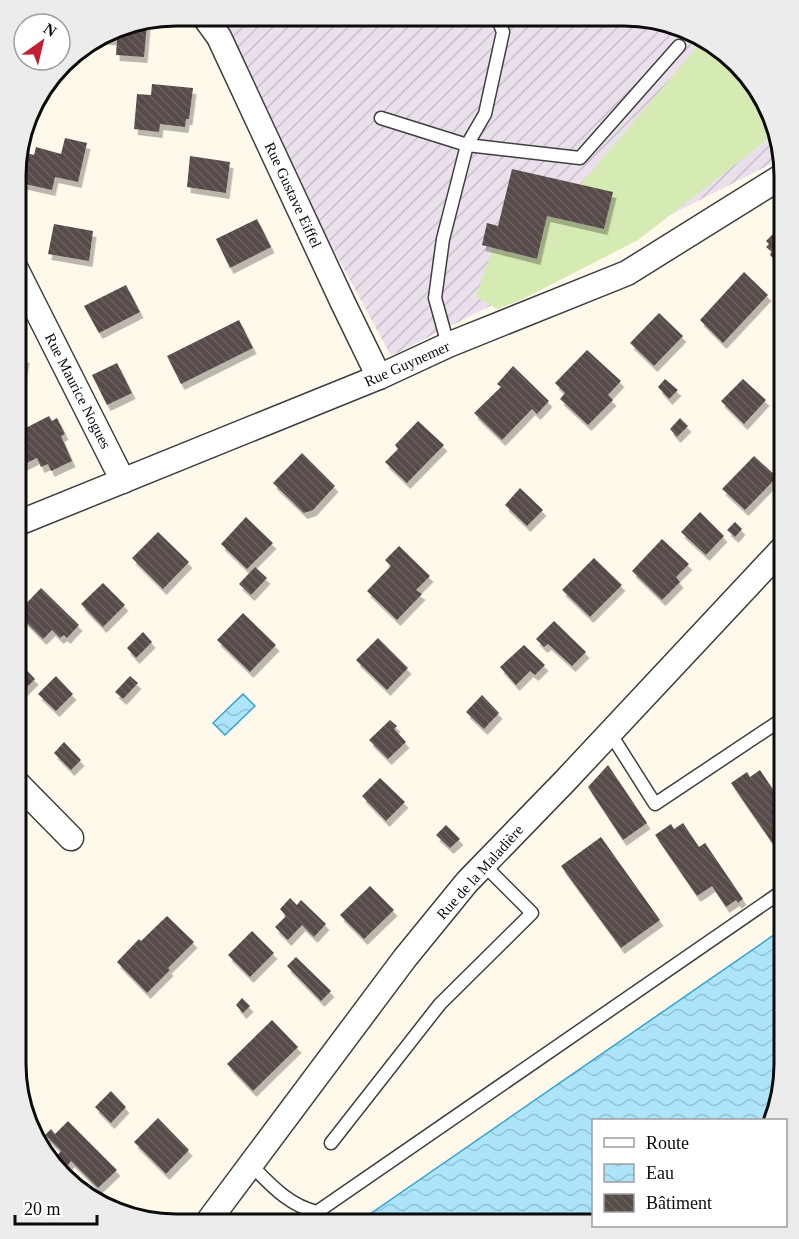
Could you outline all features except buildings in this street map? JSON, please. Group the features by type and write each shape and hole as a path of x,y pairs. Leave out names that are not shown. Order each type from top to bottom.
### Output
{"street":[{"name":"Rue Gustave Eiffel","path":"211,26 219,37 379,377"},
{"name":"Rue Guynemer","path":"26,520 379,377 448,345 627,273 774,181"},
{"name":"Rue Maurice Nogues","path":"26,289 123,481"},
{"name":"Rue de la Maladière","path":"214,1214 405,958 466,882 566,781 774,558"},
{"path":"26,793 71,838"}],"lane":[{"path":"448,345 435,298 443,239 467,145 485,114 503,33 500,26"},
{"path":"381,118 467,145 580,158 679,46"},
{"path":"610,733 655,804 773,725"},
{"path":"331,1143 440,1004 532,913 484,865"},
{"path":"251,1165 282,1196 306,1209 317,1212 773,897"}],"shaded area":[{"path":"213,26 643,27 681,37 699,46 715,56 743,84 762,118 771,146 773,163 391,356"}],"green space":[{"path":"698,46 715,56 743,84 762,118 769,139 638,240 523,299 497,309 476,297 493,248 537,258 547,216 604,229 612,192 580,185"}],"water":[{"path":"243,694 255,706 225,735 213,723"},
{"path":"773,935 773,1074 771,1093 763,1119 592,1119 592,1214 370,1214"}]}
